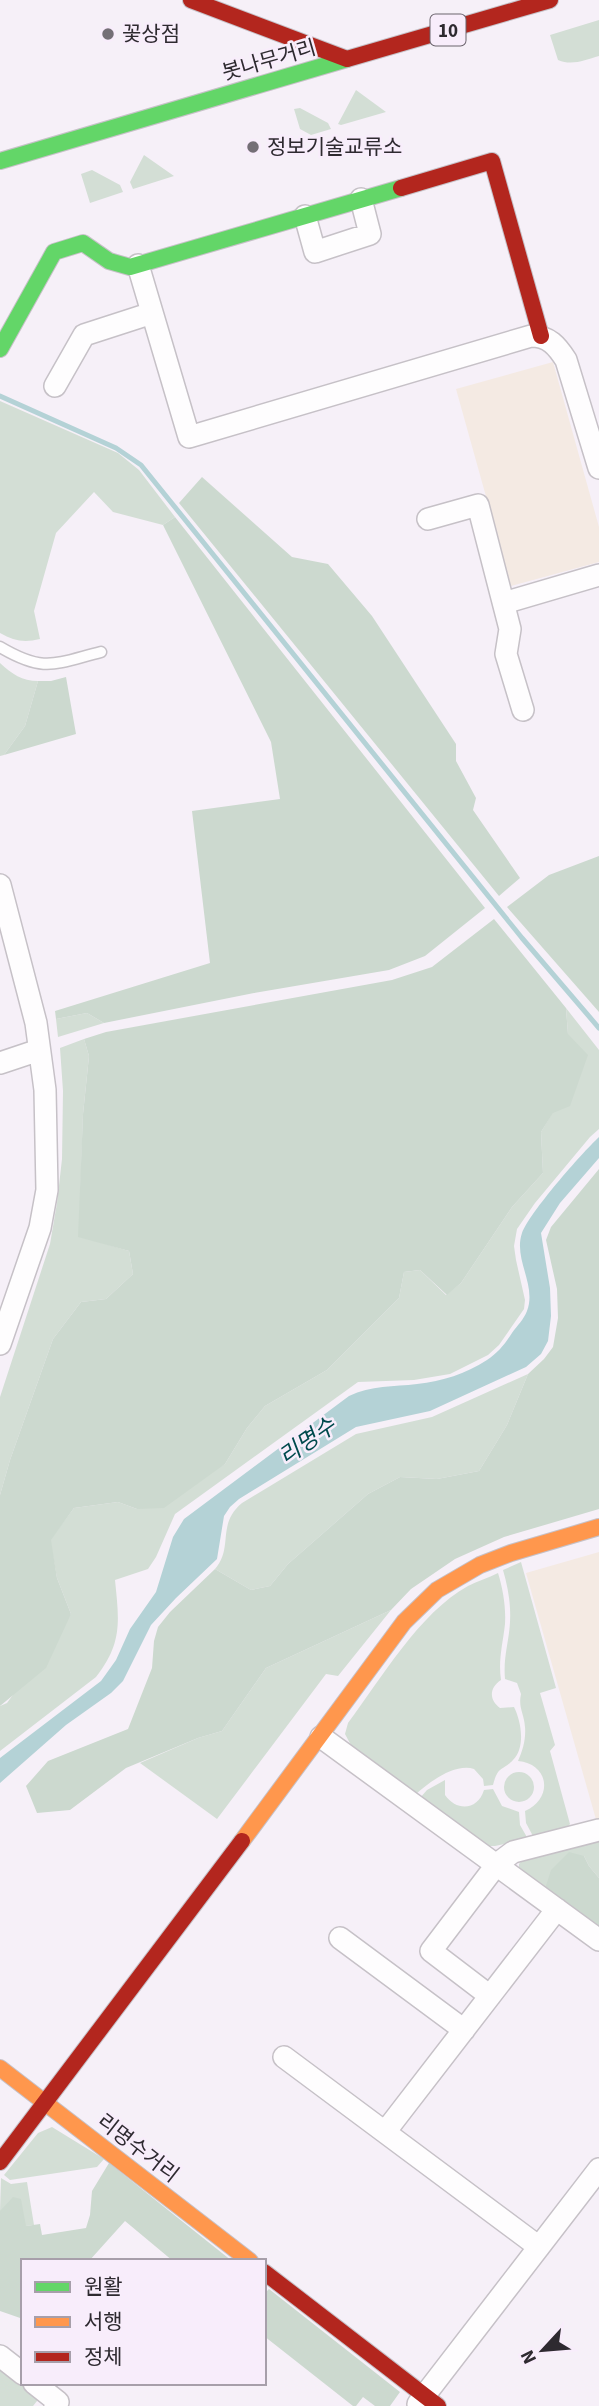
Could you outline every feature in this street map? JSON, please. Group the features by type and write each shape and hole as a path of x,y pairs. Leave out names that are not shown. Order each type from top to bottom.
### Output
{"street":[{"path":"191,0 347,59"},
{"name":"봇나무거리","path":"0,161 550,0"},
{"path":"0,349 54,252 83,243 109,261 130,267 492,161 541,336"},
{"path":"305,216 315,252 370,234 361,200"},
{"path":"138,265 189,437 531,336 541,336 558,346 566,360 599,468"},
{"path":"55,386 84,335 152,313"},
{"path":"428,519 478,505 510,629 506,654 523,710"},
{"path":"504,603 599,575"},
{"path":"0,885 36,1023 45,1090 47,1190 40,1228 0,1345"},
{"path":"0,1063 39,1050"},
{"path":"0,2162 321,1737 404,1622 437,1590 461,1574 491,1561 599,1527"},
{"path":"321,1737 599,1940"},
{"path":"490,1996 431,1951 497,1864 513,1852 599,1830"},
{"path":"385,2132 557,1909"},
{"path":"340,1938 464,2030"},
{"path":"284,2057 539,2246"},
{"name":"리명수거리","path":"0,2068 247,2259"},
{"path":"266,2274 426,2403 539,2246 599,2169"},
{"path":"0,2356 21,2372"},
{"path":"37,2385 58,2402 55,2406"}],"lane":[{"path":"0,647 33,664 56,664 101,652"}],"shaded area":[{"path":"599,20 599,56 584,61 558,60 550,35"},
{"path":"356,90 386,112 338,124"},
{"path":"300,108 328,123 331,129 311,135 300,129 294,109"},
{"path":"144,155 174,176 133,189 130,182"},
{"path":"92,170 120,185 123,192 90,203 81,174"},
{"path":"553,362 599,527 599,562 511,586 456,389"},
{"path":"0,401 118,453 139,470 175,517 163,525 113,512 94,492 56,533 34,611 40,639 34,640 19,640 0,633"},
{"path":"202,477 292,557 328,564 372,616 456,744 456,761 476,798 473,810 520,878 499,896 179,503"},
{"path":"175,517 485,908 425,956 389,970 104,1023 87,1013 56,1019 55,1011 210,963 192,811 280,799 271,742 163,525"},
{"path":"0,663 18,676 38,681 25,726 4,755 0,756"},
{"path":"66,677 76,734 4,755 25,726 38,681"},
{"path":"599,856 599,1012 507,907 549,875"},
{"path":"494,919 566,1008 568,1034 588,1055 570,1106 553,1113 541,1132 543,1173 512,1207 461,1283 447,1295 420,1270 404,1272 399,1298 327,1370 265,1406 247,1428 225,1464 164,1508 137,1509 118,1502 74,1508 51,1540 57,1578 71,1614 46,1668 0,1706 0,1495 10,1460 53,1339 81,1302 106,1299 133,1274 129,1251 78,1237 83,1114 89,1056 84,1039 106,1032 392,980 432,967"},
{"path":"566,1008 599,1050 599,1129 535,1203 517,1229 514,1246 525,1300 524,1309 499,1345 488,1355 450,1374 414,1380 358,1382 175,1514 148,1569 115,1580 117,1631 105,1665 96,1677 0,1751 0,1706 7,1703 71,1614 57,1578 50,1540 74,1508 118,1502 137,1509 225,1464 247,1428 265,1406 327,1370 399,1298 404,1272 420,1270 446,1295 461,1283 512,1207 543,1173 541,1132 553,1112 568,1034"},
{"path":"87,1013 104,1023 58,1037 56,1019"},
{"path":"84,1039 89,1056 83,1114 79,1236 129,1251 133,1274 106,1299 81,1302 53,1339 0,1495 0,1397 50,1244 57,1203 62,1159 63,1091 60,1048"},
{"path":"599,1169 599,1509 504,1537 455,1559 411,1589 391,1610 266,1668 222,1731 126,1768 70,1810 37,1813 26,1786 48,1761 128,1729 152,1668 158,1627 215,1569 251,1590 270,1586 288,1564 368,1494 400,1477 437,1479 479,1471 507,1425 528,1374 553,1347 558,1318 557,1289 546,1240 551,1227"},
{"path":"528,1374 507,1425 479,1471 437,1479 400,1477 368,1494 288,1564 270,1586 251,1590 215,1569 224,1553 229,1520 242,1503 356,1434 432,1417"},
{"path":"599,1552 599,1822 597,1823 526,1573"},
{"path":"521,1562 556,1688 540,1693 555,1745 550,1751 570,1824 567,1828 534,1838 526,1823 525,1811 540,1799 544,1783 537,1768 518,1761 525,1736 521,1694 517,1683 505,1679 510,1615 503,1570"},
{"path":"498,1573 504,1598 505,1624 500,1659 501,1680 494,1687 492,1698 500,1708 514,1707 519,1719 520,1748 513,1760 499,1771 493,1785 484,1786 483,1779 474,1769 459,1769 435,1779 415,1795 353,1749 345,1734 348,1723 402,1648 433,1613 468,1586"},
{"path":"391,1610 338,1676 326,1674 217,1819 140,1763 198,1738 222,1731 266,1668"},
{"path":"519,1772 525,1773 533,1781 533,1793 525,1801 519,1802 513,1801 505,1793 504,1787 505,1781 513,1773"},
{"path":"445,1780 445,1795 461,1806 472,1805 484,1790 493,1789 502,1806 519,1812 520,1825 528,1839 484,1846 420,1798 427,1790"},
{"path":"599,1840 599,1878 584,1856 544,1892 519,1871 519,1864 525,1857"},
{"path":"569,1852 584,1856 599,1878 599,1932 544,1892 551,1870"},
{"path":"52,2127 104,2159 97,2167 10,2180 4,2175 38,2133"},
{"path":"109,2163 229,2259 171,2259 125,2221 91,2259 21,2259 21,2318 0,2311 0,2211 13,2197 21,2199 26,2226 40,2224 42,2235 86,2228 92,2191"},
{"path":"1,2178 11,2184 27,2182 34,2225 26,2226 0,2211"},
{"path":"269,2289 400,2392 390,2406 375,2406 363,2397 353,2406 266,2338 266,2292"},
{"path":"0,2364 21,2380 21,2385 27,2385 41,2396 33,2406 0,2406"}],"water":[{"name":"리명수","path":"599,1137 599,1158 560,1203 541,1233 550,1288 551,1316 548,1341 541,1354 526,1367 430,1411 356,1427 239,1499 224,1516 217,1559 151,1625 123,1681 111,1693 66,1725 0,1783 0,1758 101,1681 116,1660 130,1629 156,1592 173,1537 184,1519 349,1396 374,1388 427,1383 454,1376 479,1365 501,1348 524,1317 529,1301 520,1252 522,1233 545,1198"}],"waterway":[{"path":"0,396 116,448 141,465 522,938 599,1028"}],"traffic: fast":[{"path":"0,161 347,59"},
{"path":"0,349 54,252 83,243 109,261 130,267 401,188"}],"traffic: slow":[{"path":"242,1841 404,1622 437,1590 480,1565 599,1527"},
{"path":"0,2068 247,2259"}],"traffic: jam":[{"path":"191,0 347,59 550,0"},
{"path":"401,188 492,161 541,336"},
{"path":"0,2162 242,1841"},
{"path":"266,2274 438,2406"}],"place":[{"name":"꽃상점","path":"108,34"},
{"name":"정보기술교류소","path":"253,147"}]}
